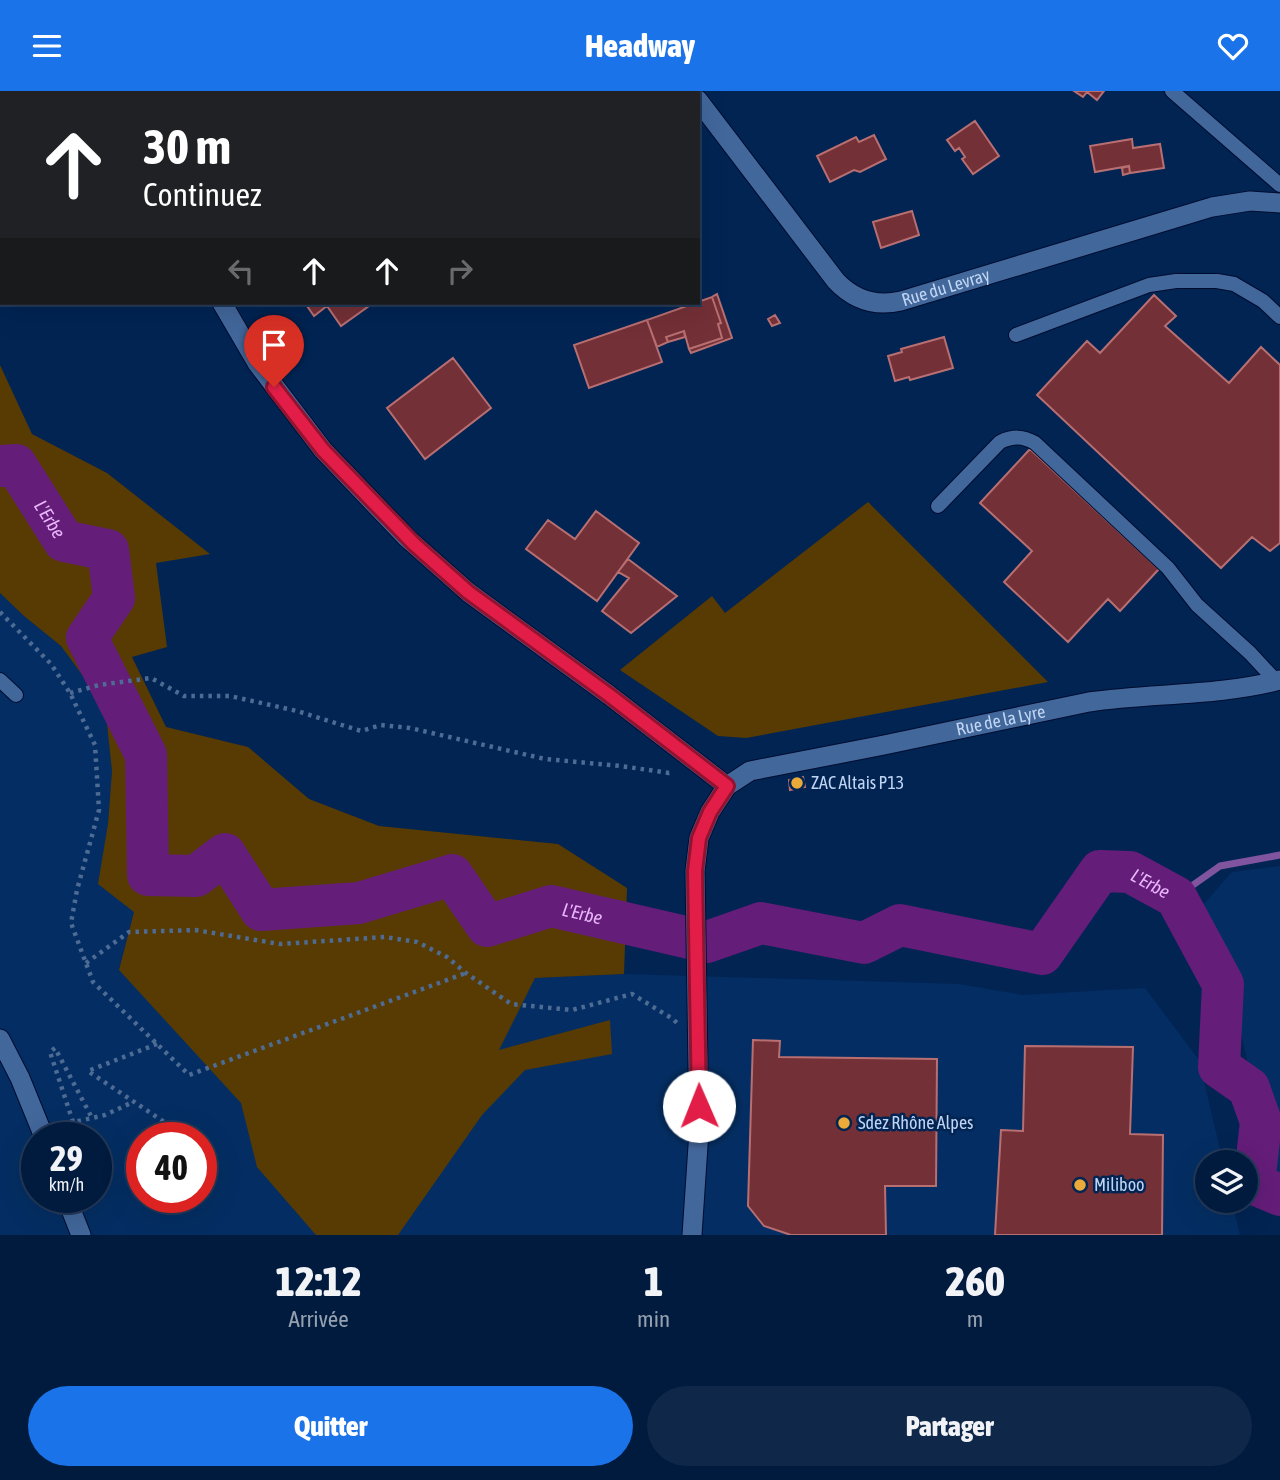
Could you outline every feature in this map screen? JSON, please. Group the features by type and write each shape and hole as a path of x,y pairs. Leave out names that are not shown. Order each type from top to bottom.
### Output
{"street":[{"name":"Rue du Levray","path":"700,103 836,281 850,294 875,304 901,301 1212,207 1244,202 1280,203"},
{"path":"223,305 257,363 323,450 407,538 468,592 727,786"},
{"name":"Rue de la Lyre","path":"692,1235 699,1131 695,871 699,838 710,812 727,786 750,771 1089,702 1246,688 1278,681"},
{"path":"0,1039 38,1122"},
{"path":"72,1213 80,1235"}],"lane":[{"path":"1172,91 1280,185"},
{"path":"1016,335 1149,285 1176,281 1217,281 1234,284 1263,301 1280,317"},
{"path":"939,506 1000,442 1008,438 1028,439 1168,568 1197,605 1278,681"},
{"path":"0,680 16,695"}],"path":[{"path":"0,612 51,664 70,693 95,745 99,810 77,890 71,923 93,982 189,1076 466,973"},
{"path":"70,693 99,685 151,678 184,696 230,696 297,711 361,731 381,725 410,728 545,759 669,773 678,771"},
{"path":"86,963 130,932 195,930 280,944 385,937 416,942 447,957 511,1004 572,1010 632,994 680,1026"},
{"path":"157,1044 88,1071 165,1122"},
{"path":"92,1118 55,1048 50,1052 73,1122 92,1118 105,1115 133,1102"}],"shaded area":[{"path":"0,365 32,434 107,473 210,554 156,563 167,647 132,657 166,727 248,747 309,799 379,826 558,844 627,888 624,974 535,978 499,1050 610,1020 612,1054 525,1070 482,1115 398,1235 316,1235 257,1167 241,1103 119,970 134,912 98,884 108,824 112,771 105,706 61,646 0,593"},
{"path":"868,502 1048,682 746,738 718,736 620,670 712,596 725,613"},
{"path":"0,593 61,646 105,706 112,771 108,824 134,912 119,969 498,1051 535,978 624,974 959,984 1022,995 1145,988 1199,1060 1220,1150 1195,1150 1195,1213 1235,1213 1240,1235 0,1235"},
{"path":"1280,866 1280,1177 1272,1169 1227,972 1204,904 1232,872"}],"building":[{"path":"1074,91 1104,91 1097,100 1087,92 1083,97"},
{"path":"975,121 999,156 973,174 962,159 965,157 959,148 955,151 947,140"},
{"path":"874,135 886,159 860,172 854,170 830,182 817,156 856,137 859,142"},
{"path":"1132,139 1133,148 1160,144 1164,168 1130,173 1129,166 1095,172 1090,146"},
{"path":"1129,166 1130,173 1123,175 1122,168"},
{"path":"912,211 919,235 881,248 873,222"},
{"path":"717,294 732,338 691,353 689,349 722,338 718,324 721,323 712,297"},
{"path":"1154,295 1176,316 1165,326 1229,383 1261,347 1280,365 1280,543 1270,551 1252,537 1221,568 1037,395 1087,341 1100,353"},
{"path":"712,297 721,323 718,324 722,338 689,349 684,331 666,337 668,342 657,347 647,320 689,305 700,305 700,301"},
{"path":"306,305 369,306 341,326 327,306 314,316"},
{"path":"775,315 780,323 772,326 768,319"},
{"path":"647,320 662,362 589,388 574,345"},
{"path":"684,331 685,337 668,342 666,337"},
{"path":"944,337 953,368 910,380 909,377 895,381 888,356 902,352 901,349"},
{"path":"453,358 491,408 425,459 387,408"},
{"path":"1030,449 1159,569 1120,611 1108,599 1068,642 1004,582 1032,551 980,503"},
{"path":"596,511 639,543 597,601 526,549 548,520 575,539"},
{"path":"628,559 677,596 631,633 602,611 629,578 618,572"},
{"name":"ZAC Altais P13","path":"803,777 805,787 790,790 789,780"},
{"name":"Sdez Rhône Alpes","path":"753,1040 780,1041 779,1057 937,1059 936,1186 885,1186 886,1235 791,1235 764,1226 748,1206"},
{"name":"Miliboo","path":"1025,1046 1133,1047 1130,1134 1163,1135 1162,1235 995,1235 1001,1130 1023,1131"}],"waterway":[{"name":"L'Erbe","path":"0,466 16,465 64,541 108,550 114,598 87,638 146,755 148,875 196,876 225,854 261,910 359,903 452,875 487,926 551,906 707,942 761,923 864,943 900,925 1042,954 1100,871 1130,872 1176,897 1223,984 1219,1067 1249,1088 1261,1122 1254,1184 1280,1195"},
{"path":"1176,897 1220,866 1280,855"}],"place":[{"name":"ZAC Altais P13","path":"797,783"},
{"name":"Sdez Rhône Alpes","path":"844,1123"},
{"name":"Miliboo","path":"1080,1185"}],"route":[{"path":"274,387 323,450 414,544 468,592 727,786 710,812 699,838 695,871 699,1106"}]}
